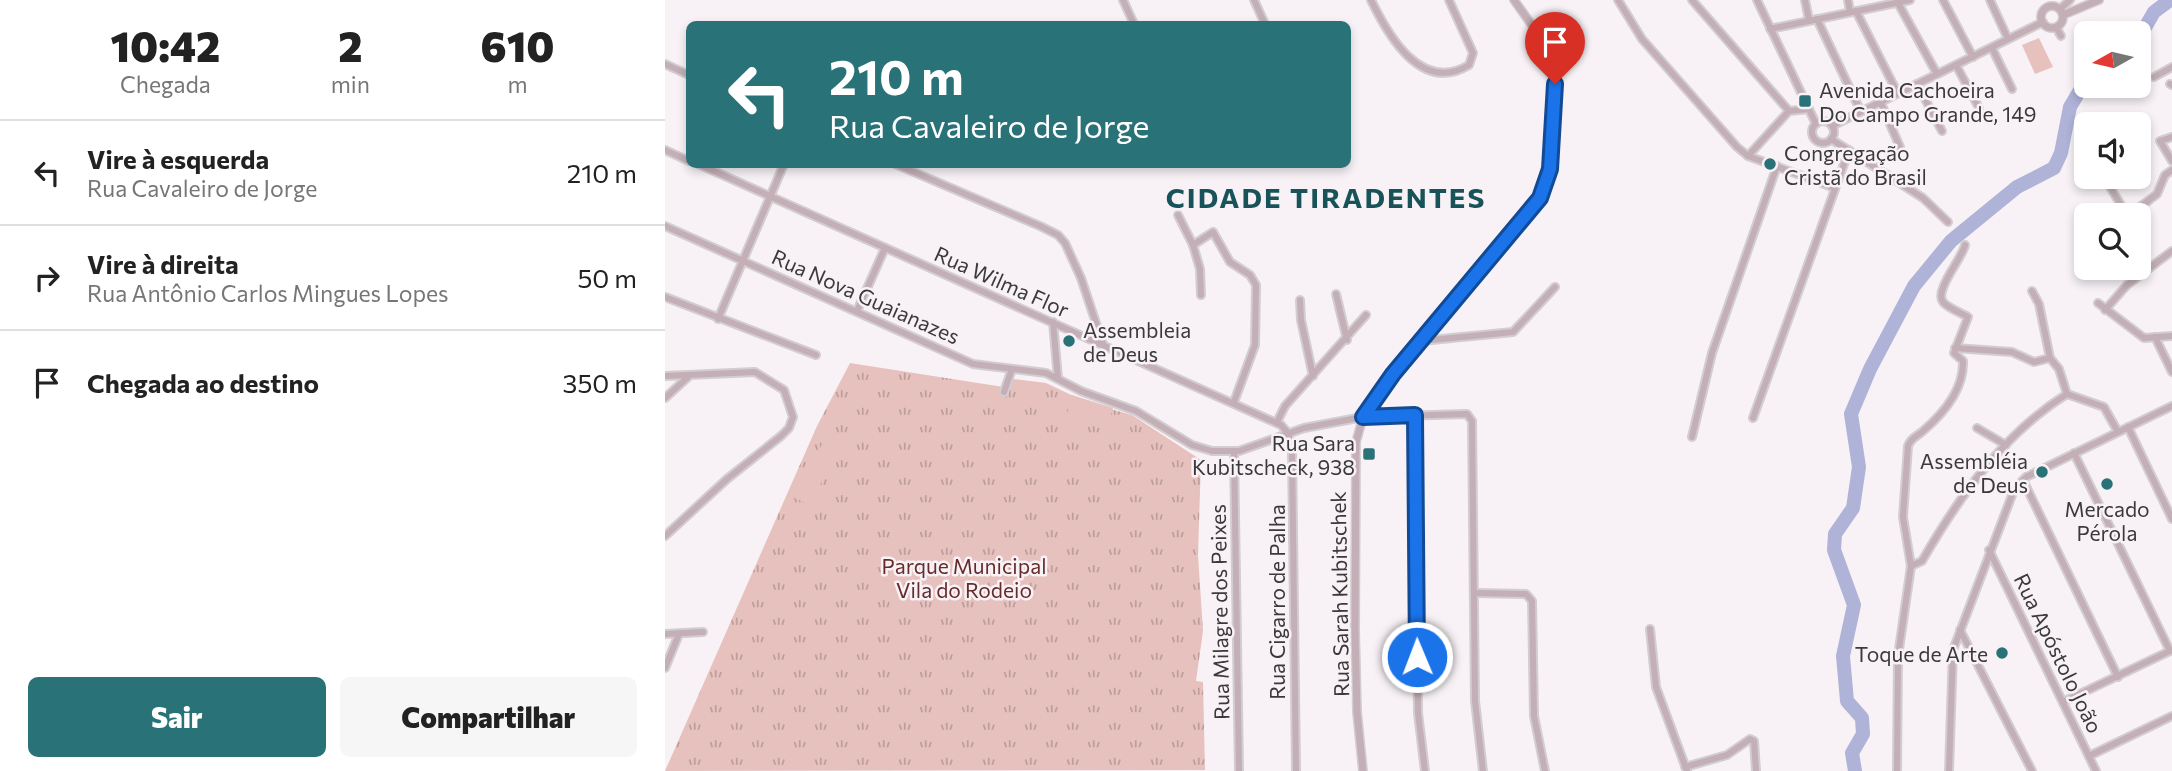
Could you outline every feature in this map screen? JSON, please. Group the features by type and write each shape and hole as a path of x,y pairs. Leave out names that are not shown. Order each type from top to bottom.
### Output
{"street":[{"path":"1122,0 1133,21"},
{"path":"1254,0 1264,21"},
{"path":"1371,0 1382,22 1408,58 1417,65 1443,70 1469,65 1473,52 1449,0"},
{"path":"1363,417 1421,341 1540,198 1547,184 1555,84 1553,66 1545,48 1514,0"},
{"path":"1618,0 1650,48 1727,138 1748,156 1835,188"},
{"path":"1692,0 1789,111"},
{"path":"1756,0 1816,124"},
{"path":"1805,0 1860,110"},
{"path":"1848,0 1897,92"},
{"path":"1770,29 1910,0"},
{"path":"1943,0 1973,57"},
{"path":"1990,0 2008,38"},
{"path":"2061,36 2056,27 2061,12 2070,0"},
{"path":"2056,27 2049,27 2043,22 2041,16 2045,4 2061,12 2099,0"},
{"path":"1898,2 1937,74"},
{"path":"1832,126 2043,22"},
{"path":"1992,47 2013,89"},
{"path":"665,64 686,74"},
{"path":"1956,65 1979,108"},
{"path":"2154,77 2172,68"},
{"path":"1917,84 1942,131"},
{"path":"1880,101 1900,147"},
{"path":"1748,156 1789,111 1809,108"},
{"path":"1832,126 1824,121 1816,124 1812,133 1818,141 1831,139 1923,198 1948,222"},
{"path":"1831,139 1832,126"},
{"path":"2172,137 2160,141 2172,161"},
{"path":"665,150 686,160"},
{"path":"1753,418 1849,150"},
{"path":"1692,437 1712,353 1777,166"},
{"name":"Rua Wilma Flor","path":"707,168 1234,402 1277,422 1288,433"},
{"path":"718,319 782,168"},
{"path":"904,168 1062,238 1081,278 1103,344"},
{"path":"2145,203 2157,194 2165,175 2172,170"},
{"path":"1178,215 1193,245 1200,269 1201,295"},
{"name":"Rua Nova Guaianazes","path":"665,226 973,364 1039,371 1136,411 1192,445 1212,451 1234,452"},
{"path":"1193,245 1203,236 1215,233 1230,262 1250,275 1256,285 1255,345 1234,402"},
{"path":"1897,771 1898,656 1911,566 1903,517 1908,446 1957,392 1964,365 1961,358 1955,355 1955,348 1968,317 1944,303 1941,298 1943,285 1965,245"},
{"path":"857,311 885,248"},
{"path":"2105,310 2127,285 2172,251"},
{"path":"1421,341 1513,332 1555,287"},
{"path":"2032,291 2039,304 2050,358 2059,369 2067,394"},
{"path":"1336,294 1347,340"},
{"path":"665,297 816,355"},
{"path":"1300,300 1301,320 1313,376"},
{"path":"2098,303 2144,338 2172,336"},
{"path":"1277,422 1285,406 1347,340 1366,315"},
{"path":"1052,322 1058,379"},
{"path":"2155,337 2172,372"},
{"path":"1955,348 2012,352 2034,362 2050,358"},
{"path":"1004,392 1011,369"},
{"path":"665,376 688,377 747,372 765,376 778,384 787,396 793,422 781,436 665,536"},
{"path":"667,396 688,377"},
{"path":"2067,394 2104,407 2118,432"},
{"path":"1911,566 1922,561 1974,480 2006,444 2045,408 2067,394"},
{"path":"1949,771 1952,664 1960,630 2008,502 2023,480 2172,406"},
{"path":"1234,452 1288,433 1363,417 1462,414 1471,417 1475,719 1483,771"},
{"path":"1415,415 1418,713 1425,771"},
{"name":"Rua Sarah Kubitschek","path":"1363,417 1355,454 1355,630 1357,712 1363,771"},
{"path":"2128,427 2172,519"},
{"path":"1977,428 2006,444"},
{"name":"Rua Cigarro de Palha","path":"1288,433 1292,451 1296,771"},
{"name":"Rua Milagre dos Peixes","path":"1234,452 1239,771"},
{"path":"2063,702 2171,650 2074,453"},
{"path":"2023,480 2118,677"},
{"name":"Rua Apóstolo João","path":"1989,550 2096,771"},
{"path":"1474,593 1526,594 1532,601 1535,716 1548,771"},
{"path":"1650,629 1655,687 1686,769 1727,755 1750,739 1754,741 1756,771"},
{"path":"1960,630 2032,771"},
{"path":"665,635 703,632"},
{"path":"665,668 679,634"},
{"path":"2089,756 2172,716"}],"green space":[{"path":"2039,38 2053,67 2035,74 2022,45"},
{"name":"Parque Municipal Vila do Rodeio","path":"850,363 1010,388 1013,379 1046,383 1086,402 1132,415 1201,460 1198,555 1203,631 1196,681 1203,682 1205,770 665,771 817,426"},
{"path":"1072,395 1113,408 1106,430 1066,418"},
{"path":"827,433 846,442 831,474 826,472 811,505 792,497 807,463 812,465"}],"waterway":[{"path":"2149,21 2154,12 2170,0"},
{"path":"1855,771 1852,753 1863,734 1862,718 1847,701 1843,656 1854,605 1834,550 1835,534 1853,508 1859,467 1851,414 1870,369 1914,286 1951,241 2017,187 2054,168 2061,153 2070,107 2075,98"}],"place":[{"name":"Avenida Cachoeira Do Campo Grande, 149","path":"1805,101"},
{"name":"Congregação Cristã do Brasil","path":"1770,164"},
{"name":"Assembleia de Deus","path":"1069,341"},
{"name":"Rua Sara Kubitscheck, 938","path":"1369,454"},
{"name":"Assembléia de Deus","path":"2042,472"},
{"name":"Mercado Pérola","path":"2107,484"},
{"name":"Toque de Arte","path":"2002,653"}],"district":[{"name":"CIDADE TIRADENTES","path":"1326,197"}],"route":[{"path":"1417,657 1415,415 1363,417 1393,374 1540,198 1550,169 1555,84"}]}
